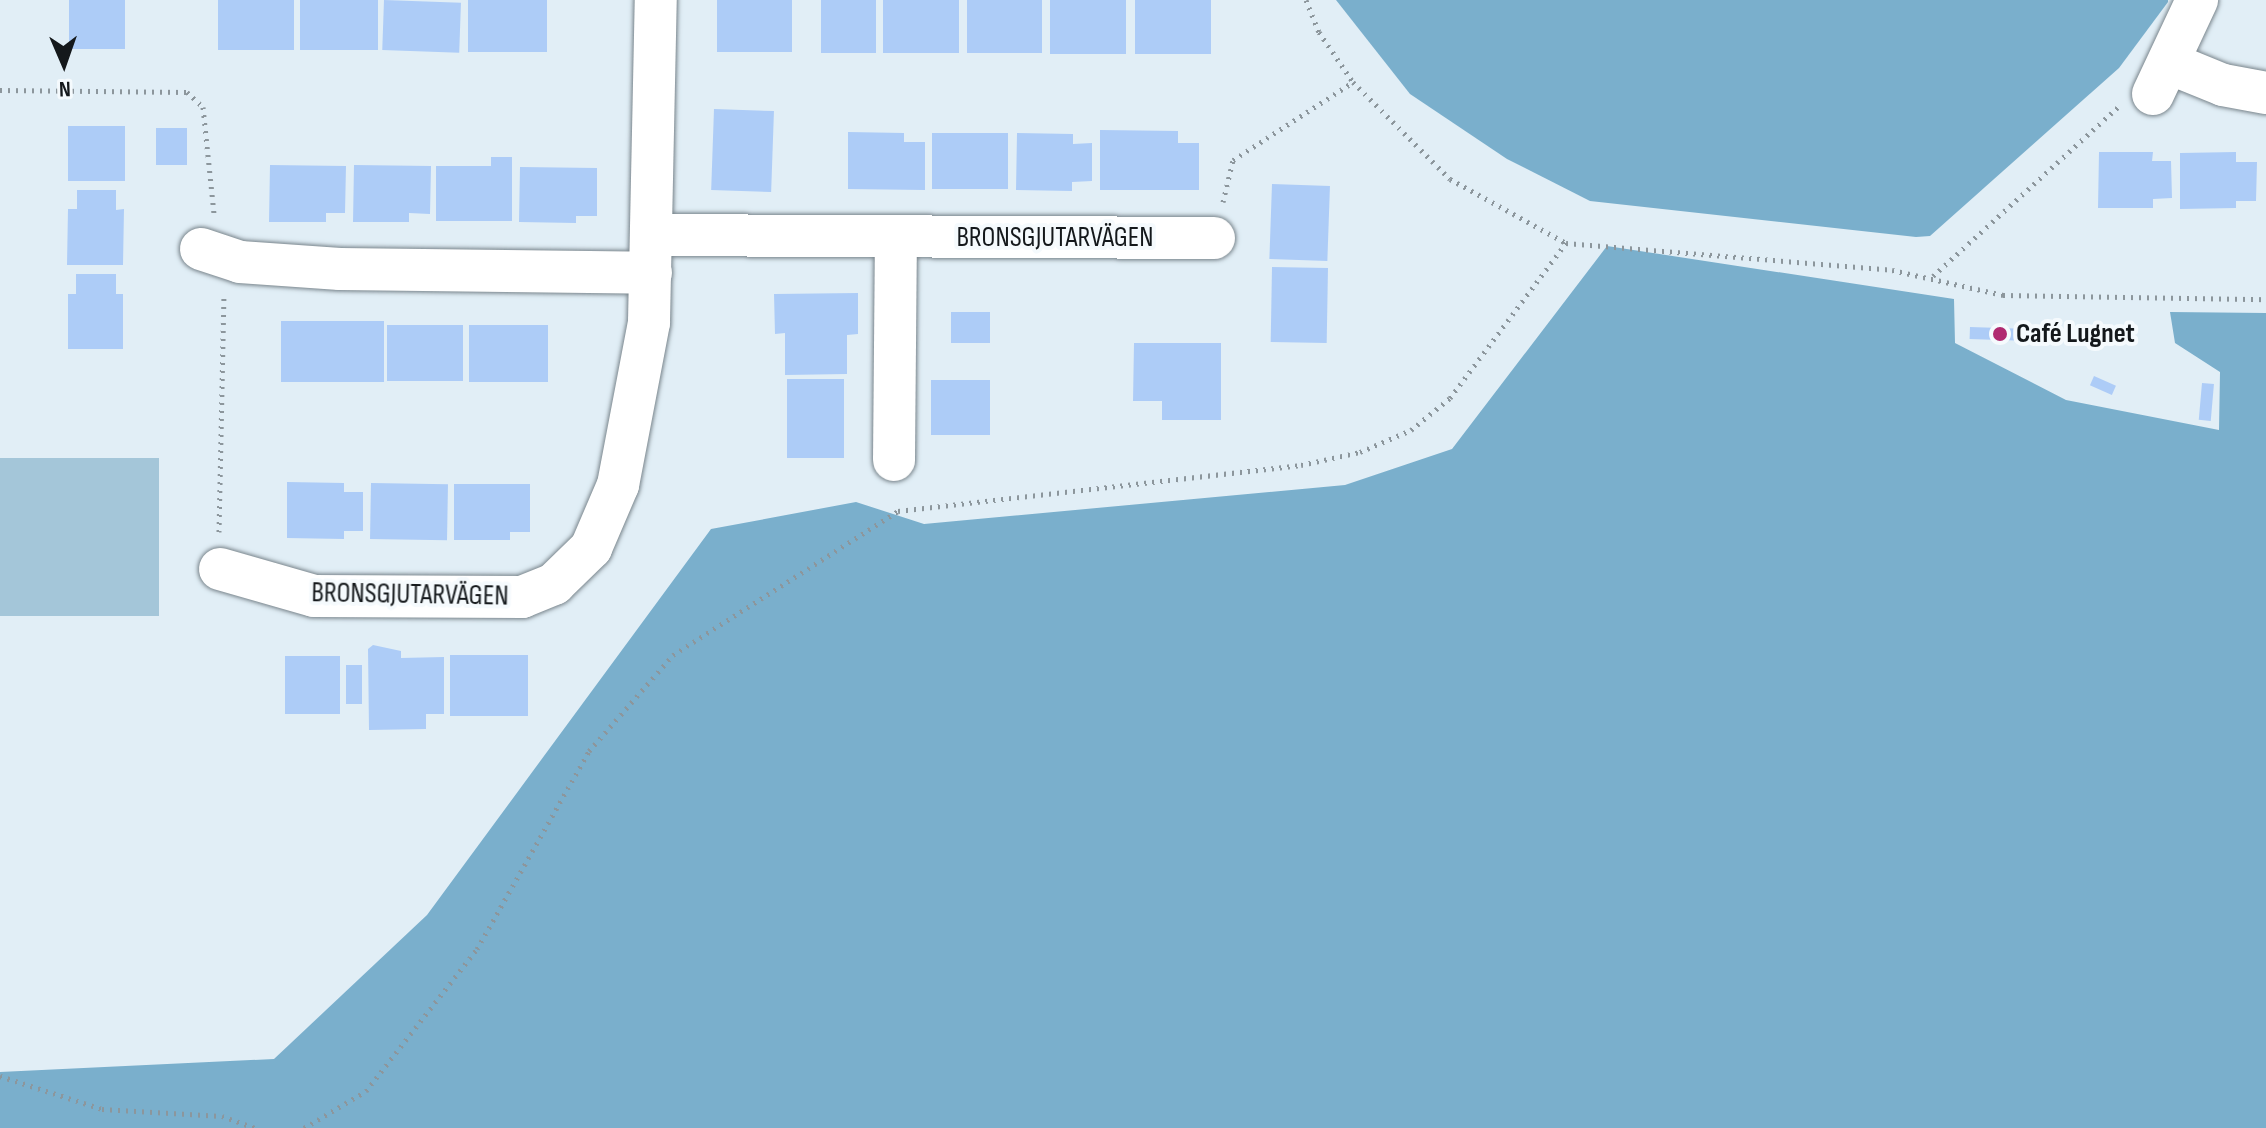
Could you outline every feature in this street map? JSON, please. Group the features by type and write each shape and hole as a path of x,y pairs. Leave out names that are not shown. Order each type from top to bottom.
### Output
{"street":[{"name":"BRONSGJUTARVÄGEN","path":"220,569 314,596 522,597 554,584 591,548 618,485 649,322 656,0"},
{"path":"2197,0 2161,78 2266,93"},
{"name":"BRONSGJUTARVÄGEN","path":"209,252 240,262 340,269 896,238 1214,238"},
{"path":"894,460 896,238"}],"path":[{"path":"1306,0 1319,32 1353,82 1450,179 1566,243 1798,259 1932,277 2003,295 2266,299"},
{"path":"1932,277 2126,99 2161,78"},
{"path":"1214,238 1233,160 1353,82"},
{"path":"0,90 187,92 203,107 209,252 224,276 220,569"},
{"path":"304,1128 366,1091 477,949 589,751 673,655 898,511 1301,465 1360,452 1411,430 1450,398 1566,243"},
{"path":"0,1076 102,1109 222,1116 255,1128"}],"shaded area":[{"path":"1336,0 2168,2 2119,68 1930,236 1916,237 1590,201 1507,159 1410,94"},
{"path":"1607,246 1954,299 1955,343 2066,400 2219,430 2220,372 2175,343 2170,312 2266,313 2266,1128 0,1128 0,1072 274,1059 427,915 711,529 856,502 924,524 1345,485 1452,449"},
{"path":"0,458 159,458 159,616 0,616"}],"building":[{"path":"69,0 125,0 125,49 69,49"},
{"path":"218,0 294,0 294,50 218,50"},
{"path":"300,0 378,0 378,50 300,50"},
{"path":"384,0 461,3 459,53 382,50"},
{"path":"468,0 547,0 547,52 468,52"},
{"path":"717,0 792,0 792,52 717,52"},
{"path":"821,0 876,0 876,53 821,53"},
{"path":"883,0 959,0 959,53 883,53"},
{"path":"967,0 1042,0 1042,53 967,53"},
{"path":"1050,0 1126,0 1126,54 1050,54"},
{"path":"1135,0 1211,0 1211,54 1135,54"},
{"path":"714,109 774,111 771,192 711,190"},
{"path":"68,126 125,126 125,181 68,181"},
{"path":"156,128 187,128 187,165 156,165"},
{"path":"1100,130 1178,131 1178,143 1199,143 1199,190 1100,190"},
{"path":"848,132 904,133 904,142 925,142 925,190 848,189"},
{"path":"932,133 1008,133 1008,189 932,189"},
{"path":"1017,133 1073,134 1073,144 1092,143 1092,181 1072,182 1072,191 1016,190"},
{"path":"2099,152 2153,152 2152,161 2171,161 2172,198 2153,199 2153,208 2098,208"},
{"path":"2236,152 2236,162 2257,162 2256,201 2236,201 2236,208 2180,209 2180,153"},
{"path":"491,157 512,157 512,221 436,221 436,166 491,166"},
{"path":"270,165 346,166 345,213 326,213 326,222 269,222"},
{"path":"354,165 431,166 430,214 409,213 409,222 353,222"},
{"path":"520,167 597,168 597,216 576,216 576,223 519,222"},
{"path":"1272,184 1330,186 1327,261 1269,259"},
{"path":"77,190 116,190 116,210 124,209 123,265 67,265 68,209 77,209"},
{"path":"1272,267 1328,268 1327,343 1271,342"},
{"path":"76,274 116,274 116,294 123,294 123,349 68,349 68,294 76,294"},
{"path":"858,293 858,334 847,335 847,374 785,375 785,333 775,334 774,294"},
{"path":"951,312 990,312 990,343 951,343"},
{"path":"281,321 384,321 384,382 281,382"},
{"path":"387,325 463,325 463,381 387,381"},
{"path":"469,325 548,325 548,382 469,382"},
{"name":"Café Lugnet","path":"1970,327 2030,329 2030,341 1970,339"},
{"path":"1134,343 1221,343 1221,420 1162,420 1162,401 1133,401"},
{"path":"2094,376 2116,386 2112,395 2090,385"},
{"path":"787,379 844,379 844,458 787,458"},
{"path":"931,380 990,380 990,435 931,435"},
{"path":"2202,383 2214,384 2211,421 2199,420"},
{"path":"287,482 344,483 344,492 363,492 363,531 344,531 344,539 287,538"},
{"path":"371,483 448,484 447,540 370,539"},
{"path":"454,484 530,484 530,532 510,532 510,540 454,540"},
{"path":"373,645 401,651 401,658 444,657 444,714 426,714 426,729 369,730 368,649"},
{"path":"450,655 528,655 528,716 450,716"},
{"path":"285,656 340,656 340,714 285,714"},
{"path":"346,665 362,665 362,704 346,704"}],"place":[{"name":"Café Lugnet","path":"2000,334"}]}
